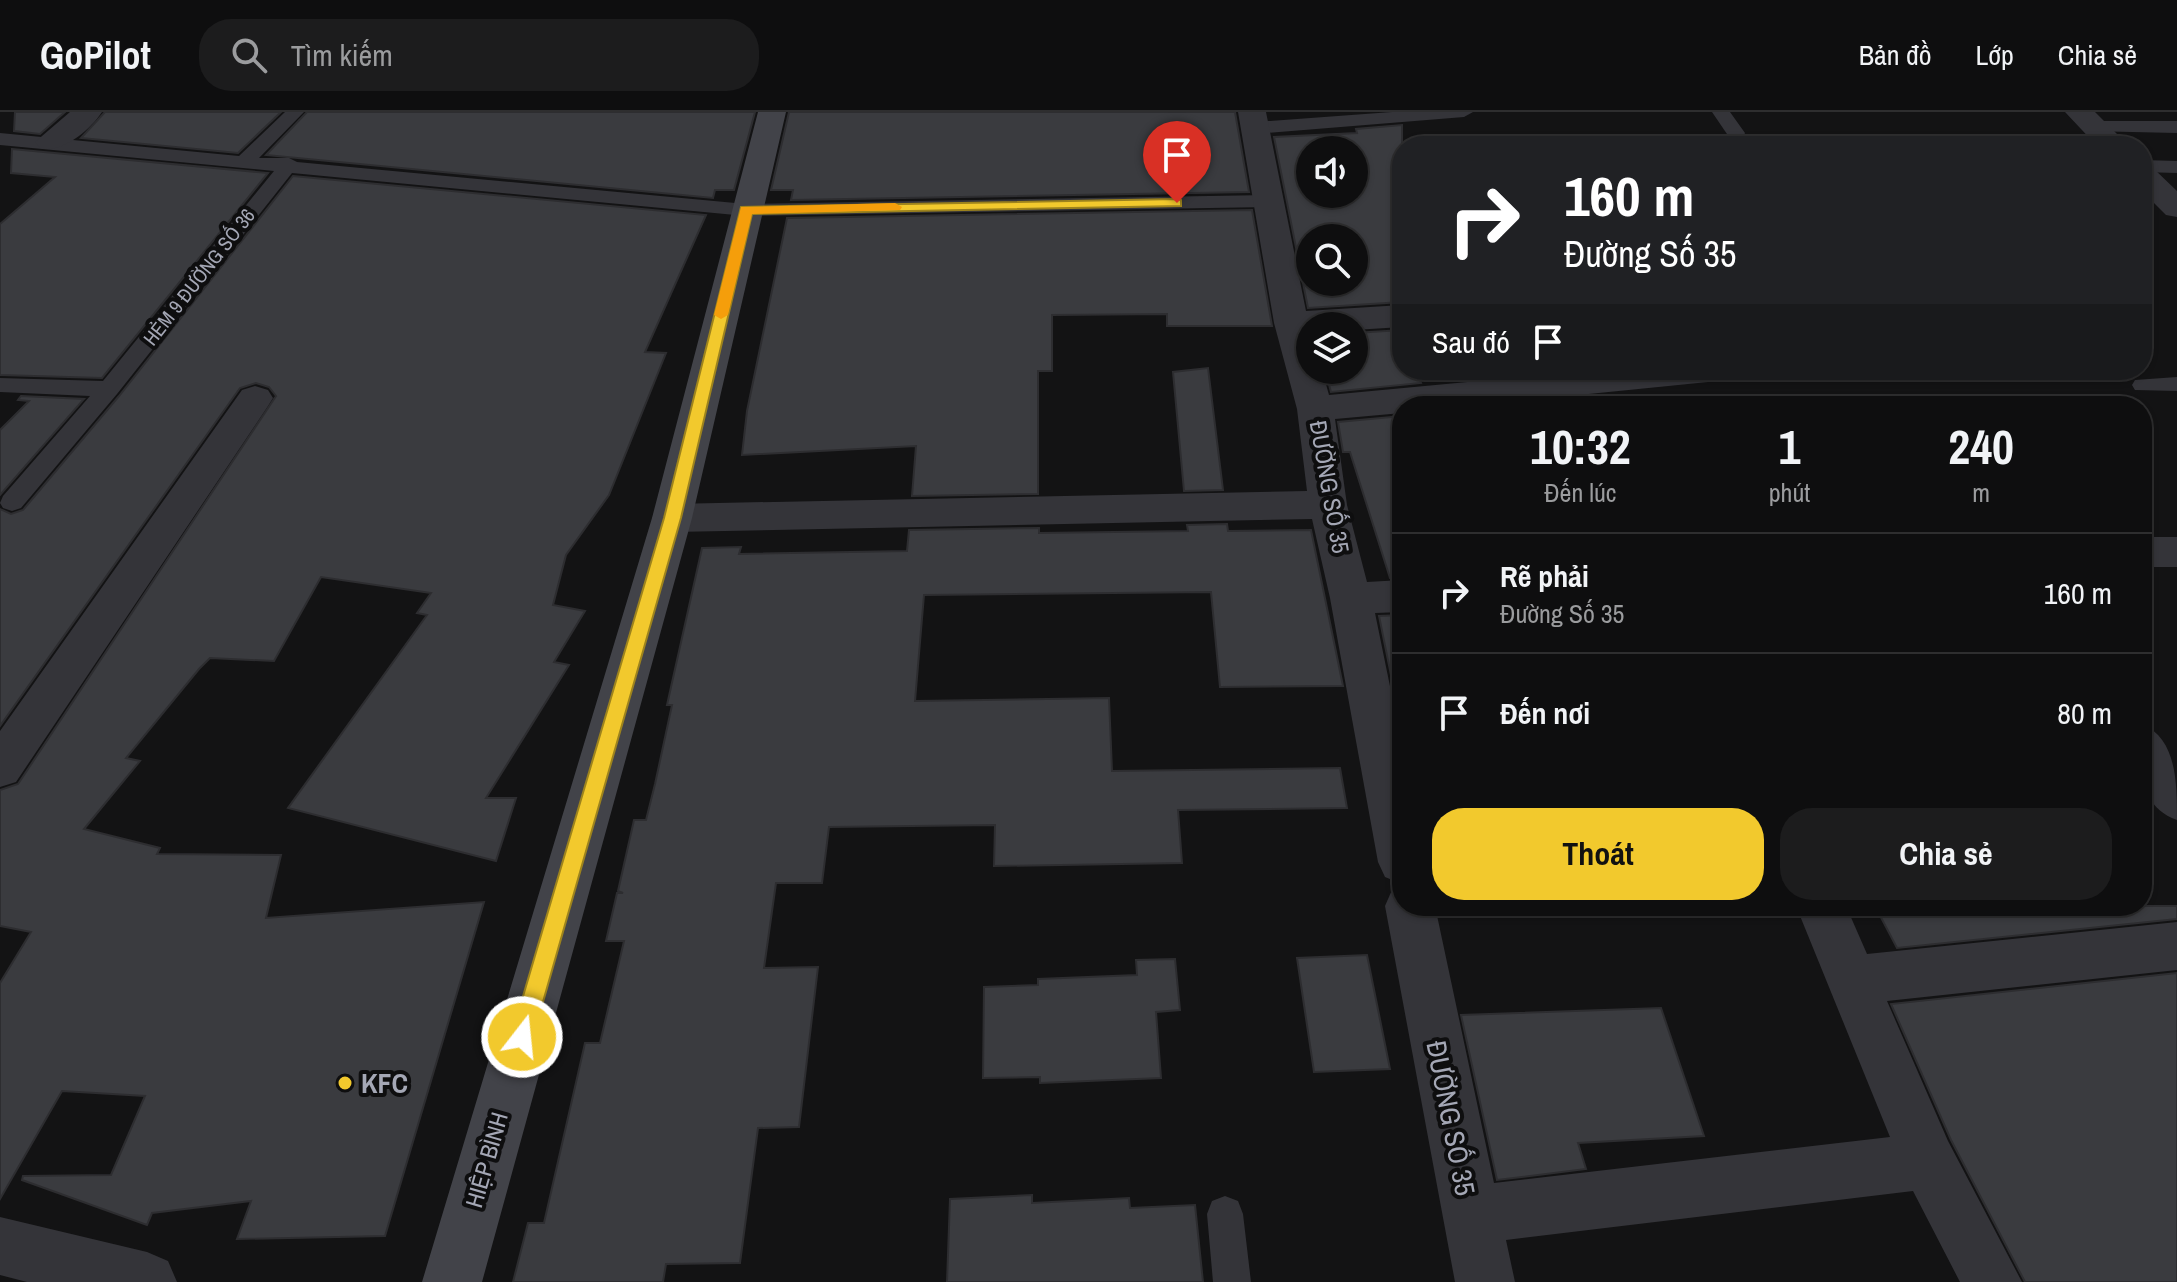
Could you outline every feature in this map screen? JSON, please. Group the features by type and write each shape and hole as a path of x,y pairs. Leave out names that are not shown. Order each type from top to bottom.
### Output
{"main road":[{"name":"HIỆP BÌNH","path":"452,1282 672,518 772,112"}],"street":[{"path":"50,142 88,112"},
{"name":"ĐƯỜNG SỐ 35","path":"1254,120 1291,323 1315,409 1328,505 1351,598 1392,810"},
{"path":"2152,183 2177,208"},
{"path":"1291,323 1392,317"},
{"path":"1449,396 1615,380"},
{"path":"0,768 255,398"},
{"path":"1315,409 1392,402"},
{"path":"672,518 1328,505"},
{"path":"2152,552 2177,552"},
{"path":"1351,598 1392,596"},
{"path":"2152,759 2177,800"},
{"name":"ĐƯỜNG SỐ 35","path":"1412,916 1485,1282"},
{"path":"1825,916 1928,1161 1992,1282"},
{"path":"1853,980 2177,946"},
{"path":"1470,1215 1928,1161"},
{"path":"0,1246 147,1282"}],"lane":[{"path":"246,160 295,112"},
{"path":"1254,120 1464,112"},
{"path":"1721,112 1736,133"},
{"path":"2096,128 2177,127"},
{"path":"0,139 289,164 746,210 1269,201"},
{"name":"HẺM 9 ĐƯỜNG SỐ 36","path":"12,502 109,389 289,164"},
{"path":"2152,172 2177,167"},
{"path":"2143,385 2177,384"},
{"path":"0,385 109,389"},
{"path":"1225,1214 1232,1282"}],"building":[{"path":"15,112 65,112 40,134 14,131"},
{"path":"105,112 281,112 238,153 81,138"},
{"path":"307,112 755,112 734,190 715,190 713,198 266,155"},
{"path":"789,112 1235,112 1249,192 791,200 793,190 771,190"},
{"path":"1402,125 1402,136 1392,136 1392,303 1308,308 1306,296 1368,296 1368,224 1296,224 1296,248 1274,137 1357,133 1356,129"},
{"path":"12,149 268,173 102,378 0,375 0,224 55,177 11,173"},
{"path":"293,176 706,215 645,352 666,353 609,495 566,555 553,605 585,611 554,662 569,665 486,798 516,798 496,861 288,808 427,615 417,613 431,593 321,577 274,661 210,658 199,669 126,758 140,761 84,829 160,848 157,854 281,855 266,918 484,902 385,1236 237,1239 251,1201 152,1213 147,1225 22,1180 23,1176 111,1175 145,1096 62,1091 0,1199 0,983 31,932 0,926 0,790 18,784 276,396 269,387 256,383 240,388 0,726 0,509 11,514 23,510 119,396"},
{"path":"1252,210 1272,326 1167,326 1167,314 1052,315 1052,371 1038,371 1038,494 912,496 916,446 742,455 747,411 787,218"},
{"path":"1392,331 1392,380 1420,380 1421,383 1331,392 1329,384 1368,384 1368,332"},
{"path":"1208,368 1223,490 1184,491 1173,372"},
{"path":"21,396 84,399 0,495 0,430 29,401 18,400"},
{"path":"1392,417 1392,578 1350,452 1343,452 1338,422"},
{"path":"1227,524 1228,531 1311,530 1343,686 1220,687 1211,592 924,595 915,701 1109,698 1112,771 1340,768 1347,808 1178,810 1182,863 994,866 995,825 829,827 822,883 776,883 764,968 818,967 799,1127 758,1128 740,1263 666,1264 663,1282 513,1282 528,1223 544,1223 585,1043 600,1043 624,941 606,941 617,893 623,893 618,891 634,820 646,820 655,784 672,705 667,705 702,548 741,547 739,554 907,551 909,530 1039,528 1039,533 1188,531 1187,525"},
{"path":"1392,615 1392,680 1379,616"},
{"path":"2152,906 2177,906 2177,919 1897,948 1880,916 2152,916"},
{"path":"1367,955 1390,1069 1314,1072 1297,958"},
{"path":"1175,959 1180,1010 1156,1012 1161,1078 1040,1083 1040,1077 983,1078 984,987 1038,985 1038,979 1137,975 1136,960"},
{"path":"2177,973 2177,1282 2025,1282 1951,1140 1891,1004"},
{"path":"1661,1008 1704,1136 1578,1143 1586,1169 1497,1180 1461,1015"},
{"path":"1032,1195 1032,1203 1129,1198 1130,1208 1195,1205 1203,1282 947,1282 950,1199"}],"slow traffic":[{"path":"721,315 746,210 895,207"}],"place":[{"name":"KFC","path":"345,1083"}],"route":[{"path":"522,1037 672,518 746,210 1177,203"}]}
